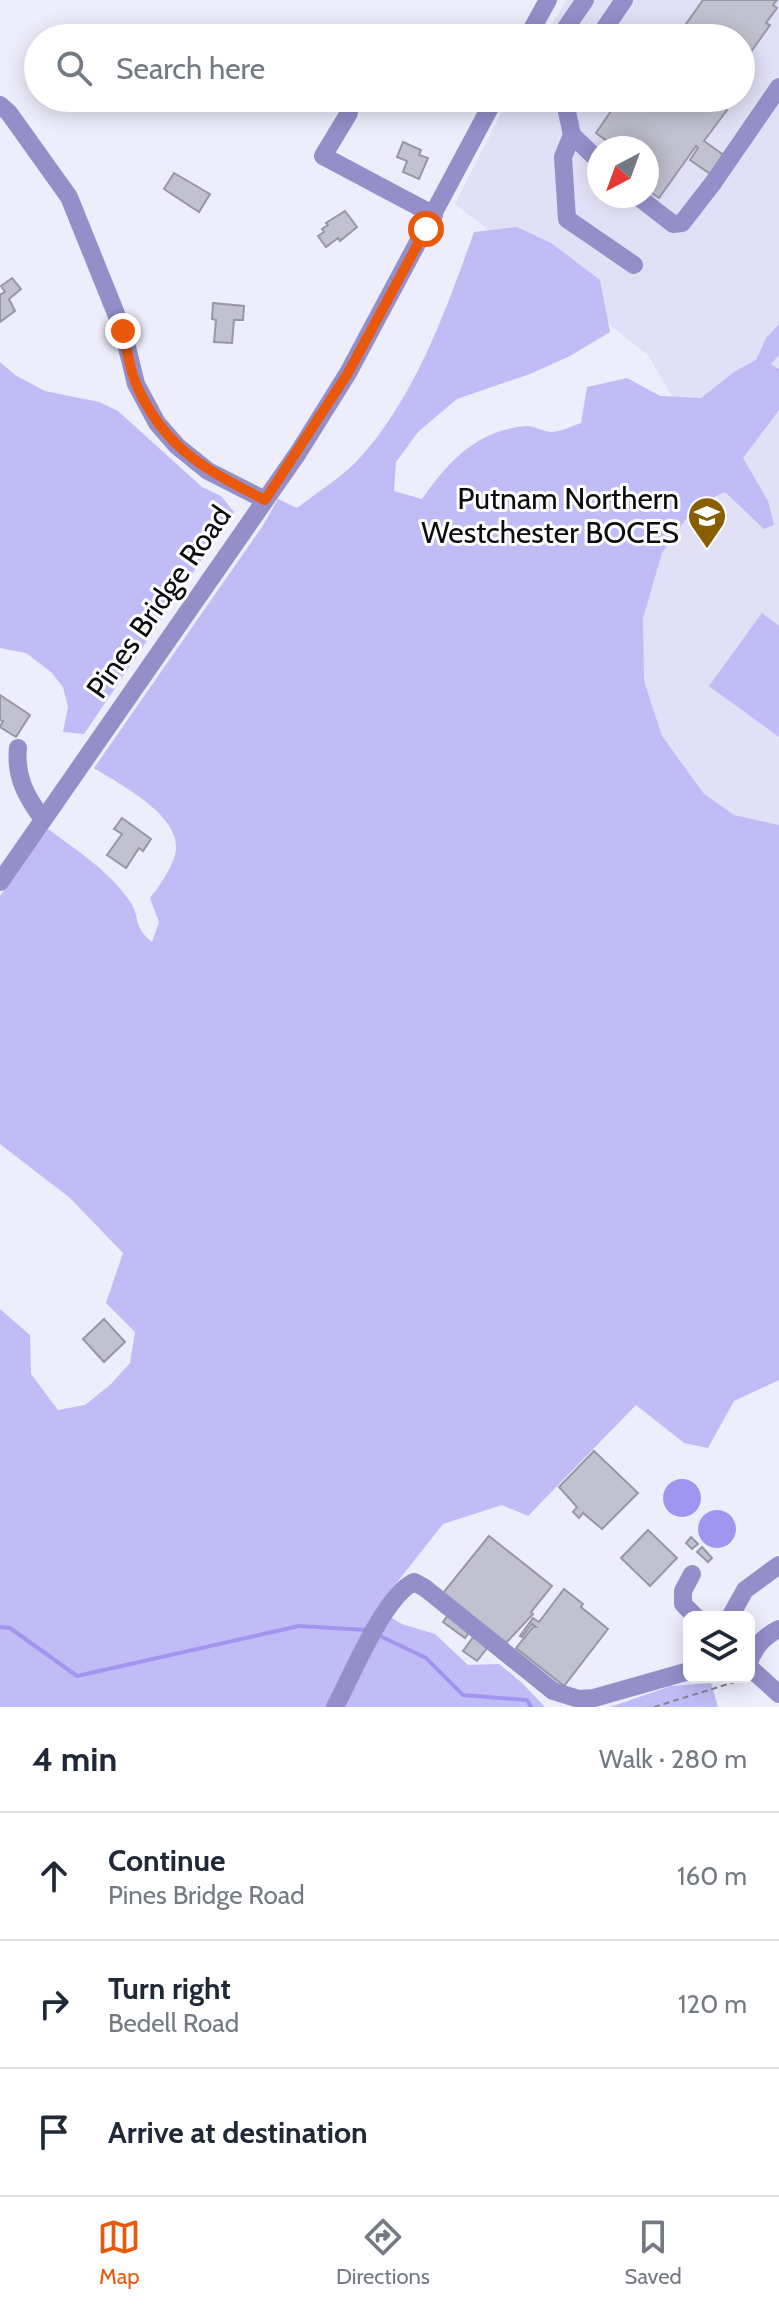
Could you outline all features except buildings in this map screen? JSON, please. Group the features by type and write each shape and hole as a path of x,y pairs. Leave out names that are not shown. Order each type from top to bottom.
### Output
{"street":[{"path":"535,24 548,0"},
{"path":"569,24 585,0"},
{"path":"608,24 624,0"},
{"path":"652,208 673,224 682,223 779,87"},
{"path":"0,105 9,113 69,197 123,331 136,384 157,423 177,446 208,471 265,500"},
{"name":"Pines Bridge Road","path":"0,882 265,500 348,373 488,112"},
{"path":"567,112 572,135 587,149"},
{"path":"349,113 323,156 434,215"},
{"path":"572,135 563,157 567,219 634,265"},
{"path":"18,748 18,777 43,819"},
{"path":"732,1611 745,1590 779,1565"},
{"path":"690,1611 683,1604 683,1591 692,1574"},
{"path":"335,1707 386,1609 404,1587 414,1582 553,1691 579,1699 602,1696 683,1673"},
{"path":"755,1649 766,1635 779,1629"},
{"path":"755,1671 779,1694"}],"path":[{"path":"654,1707 714,1683"}],"shaded area":[{"name":"Putnam Northern Westchester BOCES","path":"567,0 779,0 779,914 566,652 703,449 648,355 455,204 502,112 755,112 755,24 552,24"},
{"path":"517,227 551,243 600,280 610,332 570,356 530,374 457,399 418,432 396,462 394,491 422,499 454,460 493,434 526,426 555,432 581,423 587,387 627,378 660,396 701,398 734,372 756,360 766,338 779,324 779,355 771,364 779,369 779,410 743,458 768,501 774,525 764,529 725,492 696,505 662,553 643,618 644,681 662,736 704,794 734,815 779,825 779,1380 734,1401 708,1448 684,1443 636,1405 528,1516 502,1505 443,1524 376,1609 402,1624 435,1634 468,1665 499,1664 545,1707 0,1707 0,1309 30,1335 31,1374 58,1410 85,1405 111,1384 130,1363 135,1332 106,1303 123,1253 70,1198 0,1144 0,896 48,829 112,879 133,906 139,926 152,942 159,922 150,898 173,861 176,849 174,836 168,824 146,801 94,768 262,527 278,499 297,508 356,462 377,438 426,353 474,232"},
{"path":"0,362 15,375 45,391 99,402 118,411 202,487 221,496 234,512 84,734 63,732 68,707 63,687 51,672 26,653 0,648"},
{"path":"762,613 779,626 779,737 709,686"},
{"path":"682,1479 695,1485 701,1498 695,1511 682,1517 669,1511 663,1498 669,1485"},
{"path":"717,1510 731,1515 736,1529 731,1543 717,1548 703,1543 698,1529 703,1515"},
{"path":"711,1683 718,1707 610,1707 671,1686"}],"waterway":[{"path":"0,1627 10,1628 77,1676 299,1626 367,1630"},
{"path":"378,1635 426,1658 463,1695 527,1700 531,1707"}],"place":[{"name":"Putnam Northern Westchester BOCES","path":"707,550"}],"route":[{"path":"123,331 136,384 157,423 177,446 208,471 265,500 348,373 426,229"}]}
